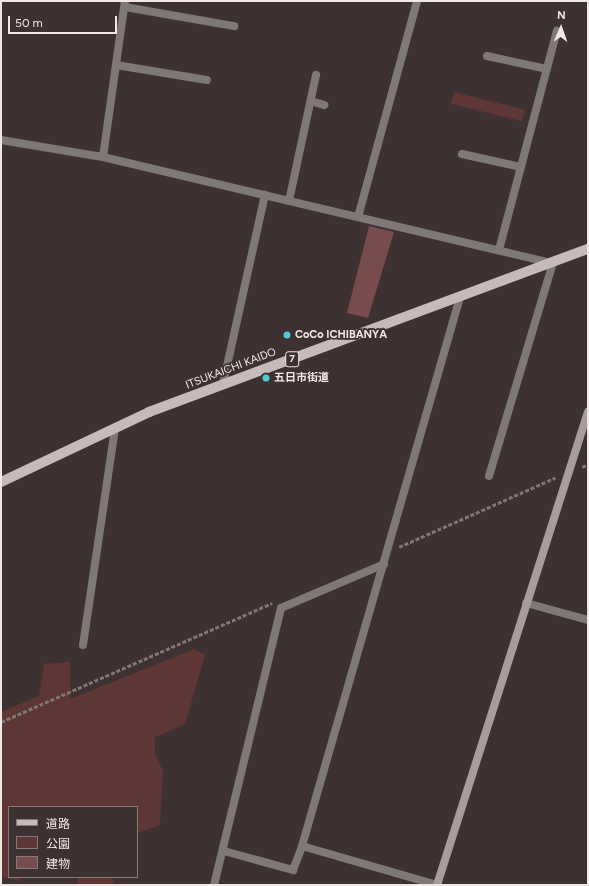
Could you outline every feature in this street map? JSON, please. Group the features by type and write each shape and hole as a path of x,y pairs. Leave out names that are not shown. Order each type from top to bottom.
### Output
{"main road":[{"name":"ITSUKAICHI KAIDO","path":"1,482 115,427 223,384 588,249"}],"street":[{"path":"358,217 417,1"},
{"path":"103,158 125,4 234,26"},
{"path":"499,250 556,31"},
{"path":"487,56 546,69"},
{"path":"116,65 207,80"},
{"path":"289,201 316,74"},
{"path":"310,101 324,105"},
{"path":"1,140 103,158 552,263 490,476"},
{"path":"462,154 521,167"},
{"path":"223,384 265,195"},
{"path":"224,851 293,870 302,846 388,552 460,297"},
{"path":"302,846 437,885 566,474 588,410"},
{"path":"83,645 115,427"},
{"path":"214,885 224,851 279,605 384,564"},
{"path":"526,603 588,620"}],"path":[{"path":"388,552 588,464"},
{"path":"1,722 279,605"}],"green space":[{"path":"454,92 525,110 522,121 451,104"},
{"path":"194,649 205,655 185,724 155,737 155,753 163,771 160,825 138,833 138,806 8,806 8,878 20,878 20,881 1,877 1,712 39,696 44,664 70,662 70,699"},
{"path":"78,878 113,878 113,885 78,885"}],"building":[{"path":"369,226 394,232 368,318 347,313"}],"place":[{"name":"CoCo ICHIBANYA","path":"287,335"},
{"name":"五日市街道","path":"266,378"}]}
